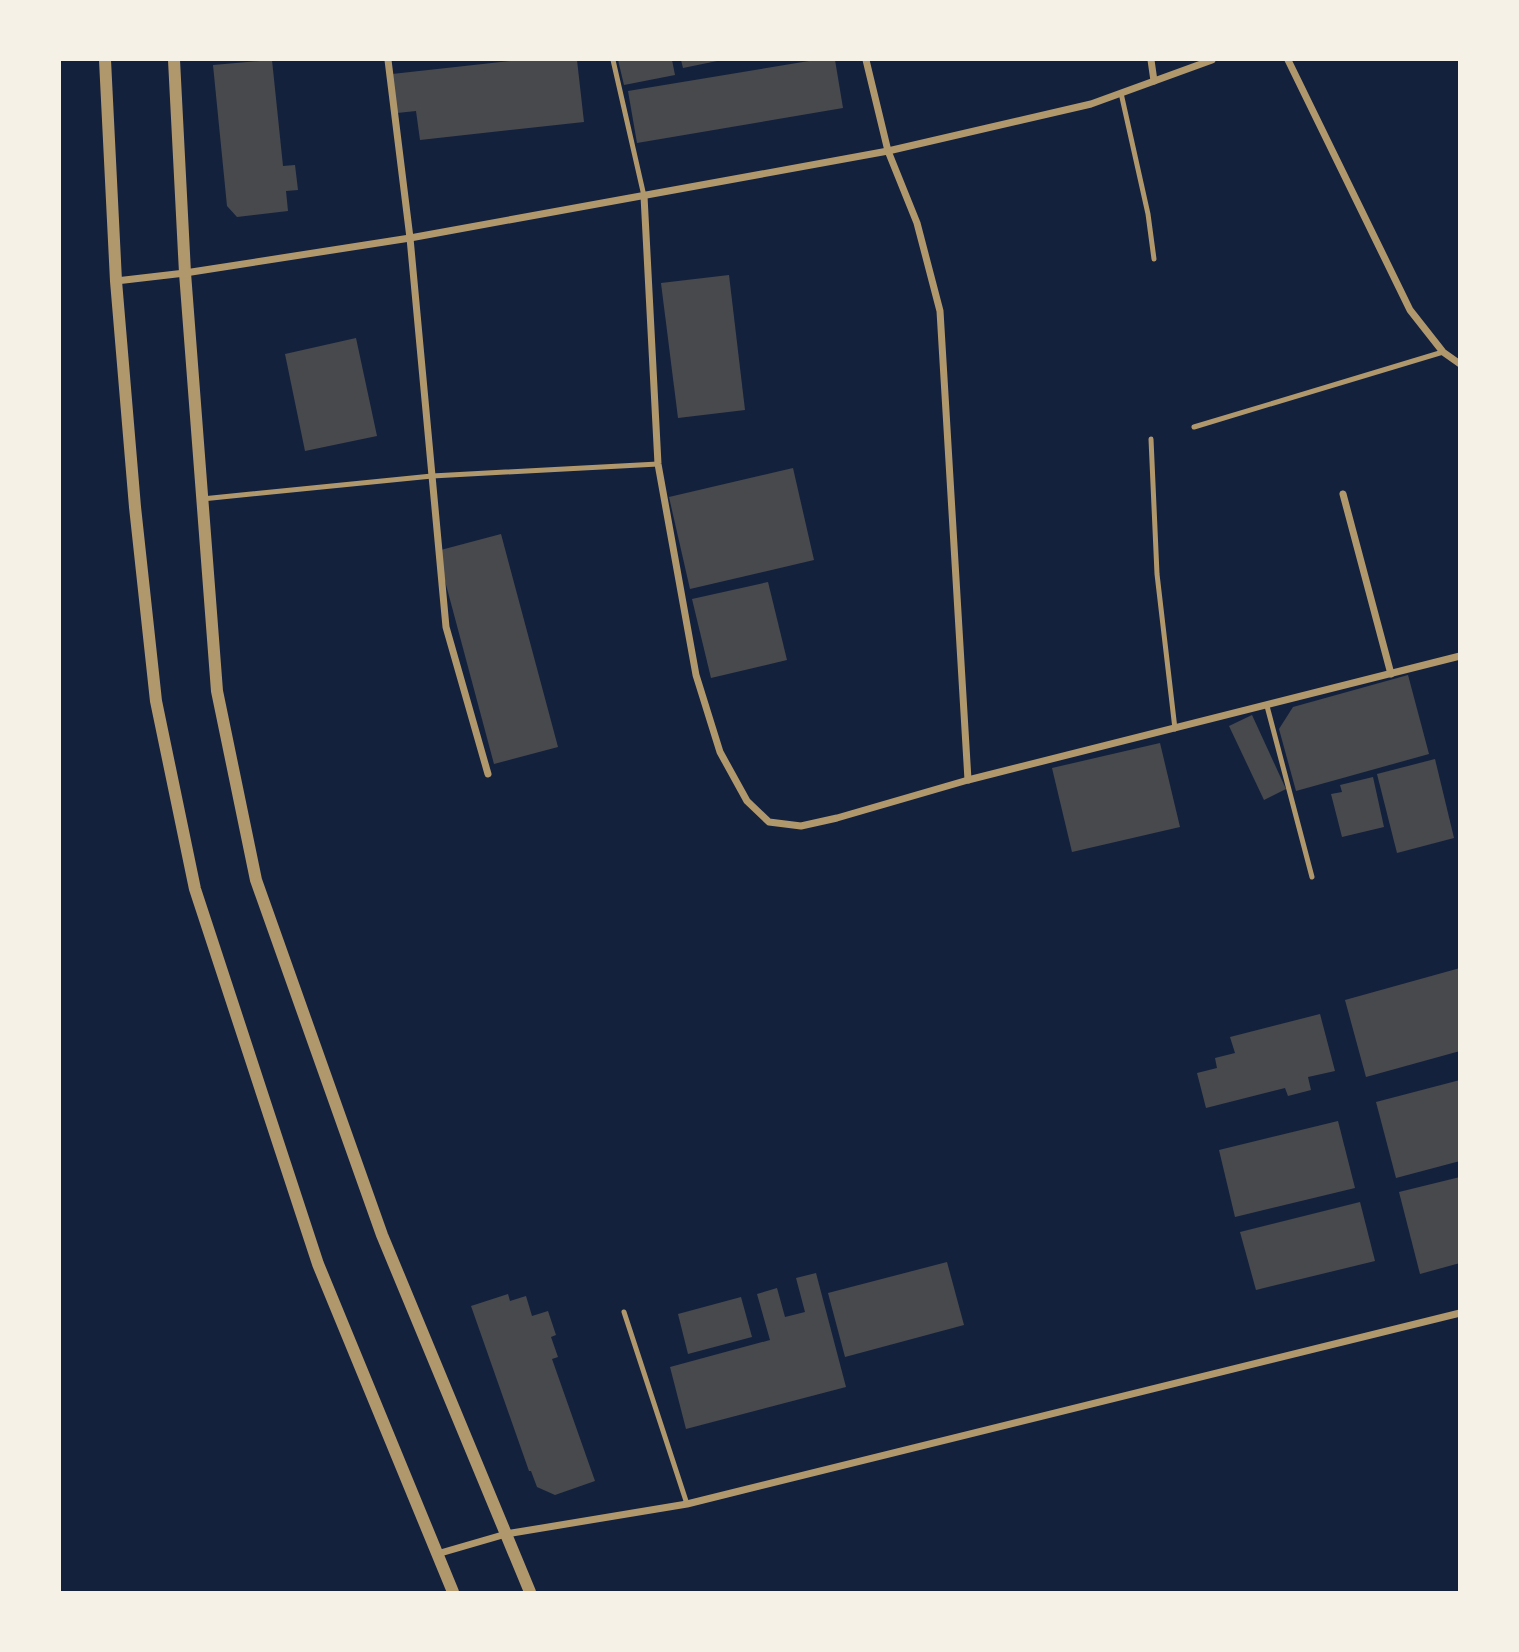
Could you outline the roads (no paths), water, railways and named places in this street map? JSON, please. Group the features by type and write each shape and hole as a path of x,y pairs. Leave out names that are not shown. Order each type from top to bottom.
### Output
{"street":[{"path":"105,60 116,281 135,507 156,701 195,889 318,1264 453,1592"},
{"path":"174,60 185,273 217,691 256,880 382,1235 530,1592"},
{"path":"388,60 410,238 446,626 488,774"},
{"path":"866,60 888,151 917,223 940,311 968,780"},
{"path":"1151,60 1154,81"},
{"path":"116,281 410,238 888,151 1091,104 1212,60"},
{"path":"1288,60 1410,310 1443,352 1460,364"},
{"path":"644,197 659,464 696,675 720,752 747,801 769,822 801,826 968,780 1460,656"},
{"path":"1343,494 1391,674"},
{"path":"437,1554 506,1534 687,1504 1460,1313"}],"lane":[{"path":"613,60 644,197"},
{"path":"1121,93 1148,214 1154,259"},
{"path":"1194,427 1443,352"},
{"path":"1151,439 1157,574 1175,729"},
{"path":"202,499 432,476 659,464"},
{"path":"1268,706 1312,877"},
{"path":"624,1312 687,1504"}]}
